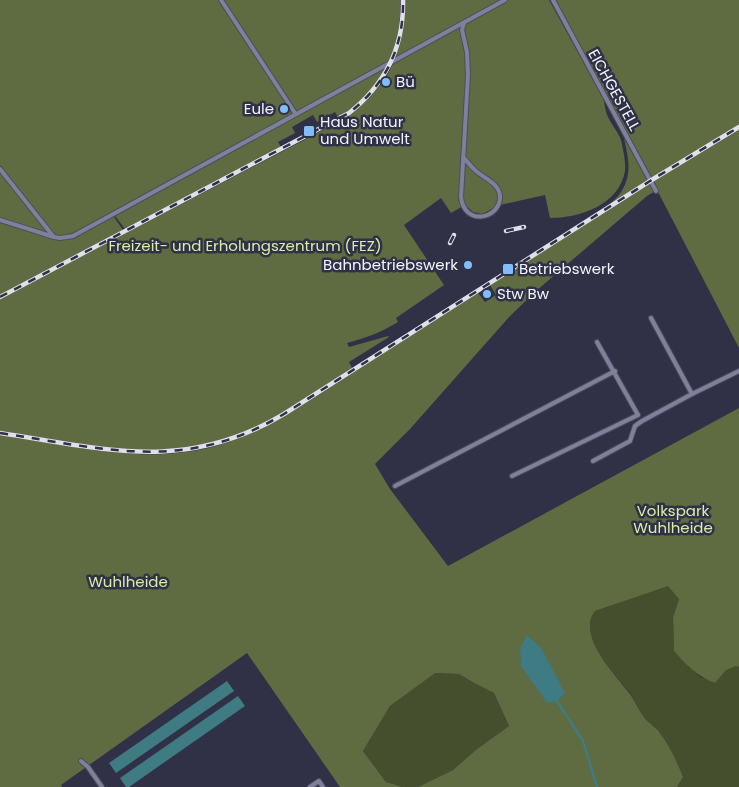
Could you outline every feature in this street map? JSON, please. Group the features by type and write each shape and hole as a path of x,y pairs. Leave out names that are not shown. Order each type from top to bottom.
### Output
{"lane":[{"path":"220,0 295,113"},
{"path":"0,220 54,237 73,236 295,113 505,0"},
{"name":"EICHGESTELL","path":"553,0 656,191"},
{"path":"463,157 478,173 498,189 500,200 491,213 484,216 476,217 470,215 461,204 463,157 468,75 467,52 462,30 466,21"},
{"path":"0,169 54,237"},
{"path":"651,318 692,394"},
{"path":"597,342 642,421"},
{"path":"396,486 615,371"},
{"path":"593,461 630,441 634,426 642,421 739,371"},
{"path":"512,476 638,415"},
{"path":"81,761 88,767 102,787"},
{"path":"310,787 319,781 323,787"}],"shaded area":[{"path":"668,585 679,599 673,617 674,651 702,678 736,666 739,667 739,787 677,787 683,777 667,743 644,717 630,693 600,655 590,632 590,621 595,611"},
{"path":"527,635 542,649 565,693 557,701 547,703 521,666 520,648"},
{"path":"434,673 459,674 494,693 509,726 477,749 453,770 418,787 403,787 386,782 363,751 390,706"},
{"path":"227,681 234,691 116,773 109,763"},
{"path":"238,696 245,706 129,787 126,787 120,778"}],"green space":[{"path":"0,0 400,0 400,18 393,52 386,68 366,96 338,117 335,112 317,122 313,115 292,127 295,133 278,142 281,147 125,229 112,212 71,235 60,237 0,220"},
{"name":"Freizeit- und Erholungszentrum (FEZ)","path":"404,0 549,0 603,98 607,115 621,140 625,159 625,171 615,193 607,201 585,212 550,218 545,195 500,205 482,214 473,212 465,205 451,213 441,198 404,225 444,285 396,318 398,322 374,334 347,343 349,347 389,337 349,362 352,368 286,411 244,433 214,443 153,450 92,446 0,431 0,299 346,118 370,97 382,83 385,85 388,81 385,79 394,60 402,31"},
{"path":"555,0 739,0 739,125 652,178"},
{"path":"739,130 739,348 657,190 647,196 536,291 510,316 410,429 375,464 390,489 448,566 739,408 739,667 736,666 726,670 715,683 697,673 678,656 674,651 673,617 679,599 668,586 595,611 590,621 590,632 600,655 630,694 644,717 660,733 673,754 683,777 677,787 418,787 453,770 477,749 509,726 494,693 459,674 435,673 390,706 363,751 386,782 403,787 340,787 247,653 61,785 62,787 0,787 0,435 111,452 156,454 202,449 248,434 291,412 478,293 485,302 496,295 490,285 649,184"},
{"path":"624,138 647,180 610,204 620,194 627,179 628,165"},
{"path":"112,214 123,230 0,295 0,221 66,239"}],"waterway":[{"path":"557,701 583,741 597,787"}],"railway":[{"path":"0,297 349,113 373,90 383,77 390,63 400,33 403,0"},
{"path":"0,433 111,450 145,452 179,450 213,444 248,432 284,414 650,181 739,127"},
{"path":"506,231 524,227"},
{"path":"450,243 454,235"}],"place":[{"name":"Bü","path":"386,82"},
{"name":"Eule","path":"284,109"},
{"name":"Haus Natur und Umwelt","path":"309,131"},
{"name":"Bahnbetriebswerk","path":"468,265"},
{"name":"Betriebswerk","path":"508,269"},
{"name":"Stw Bw","path":"487,294"}],"park label":[{"name":"Volkspark Wuhlheide","path":"673,520"},
{"name":"Wuhlheide","path":"128,582"}]}
